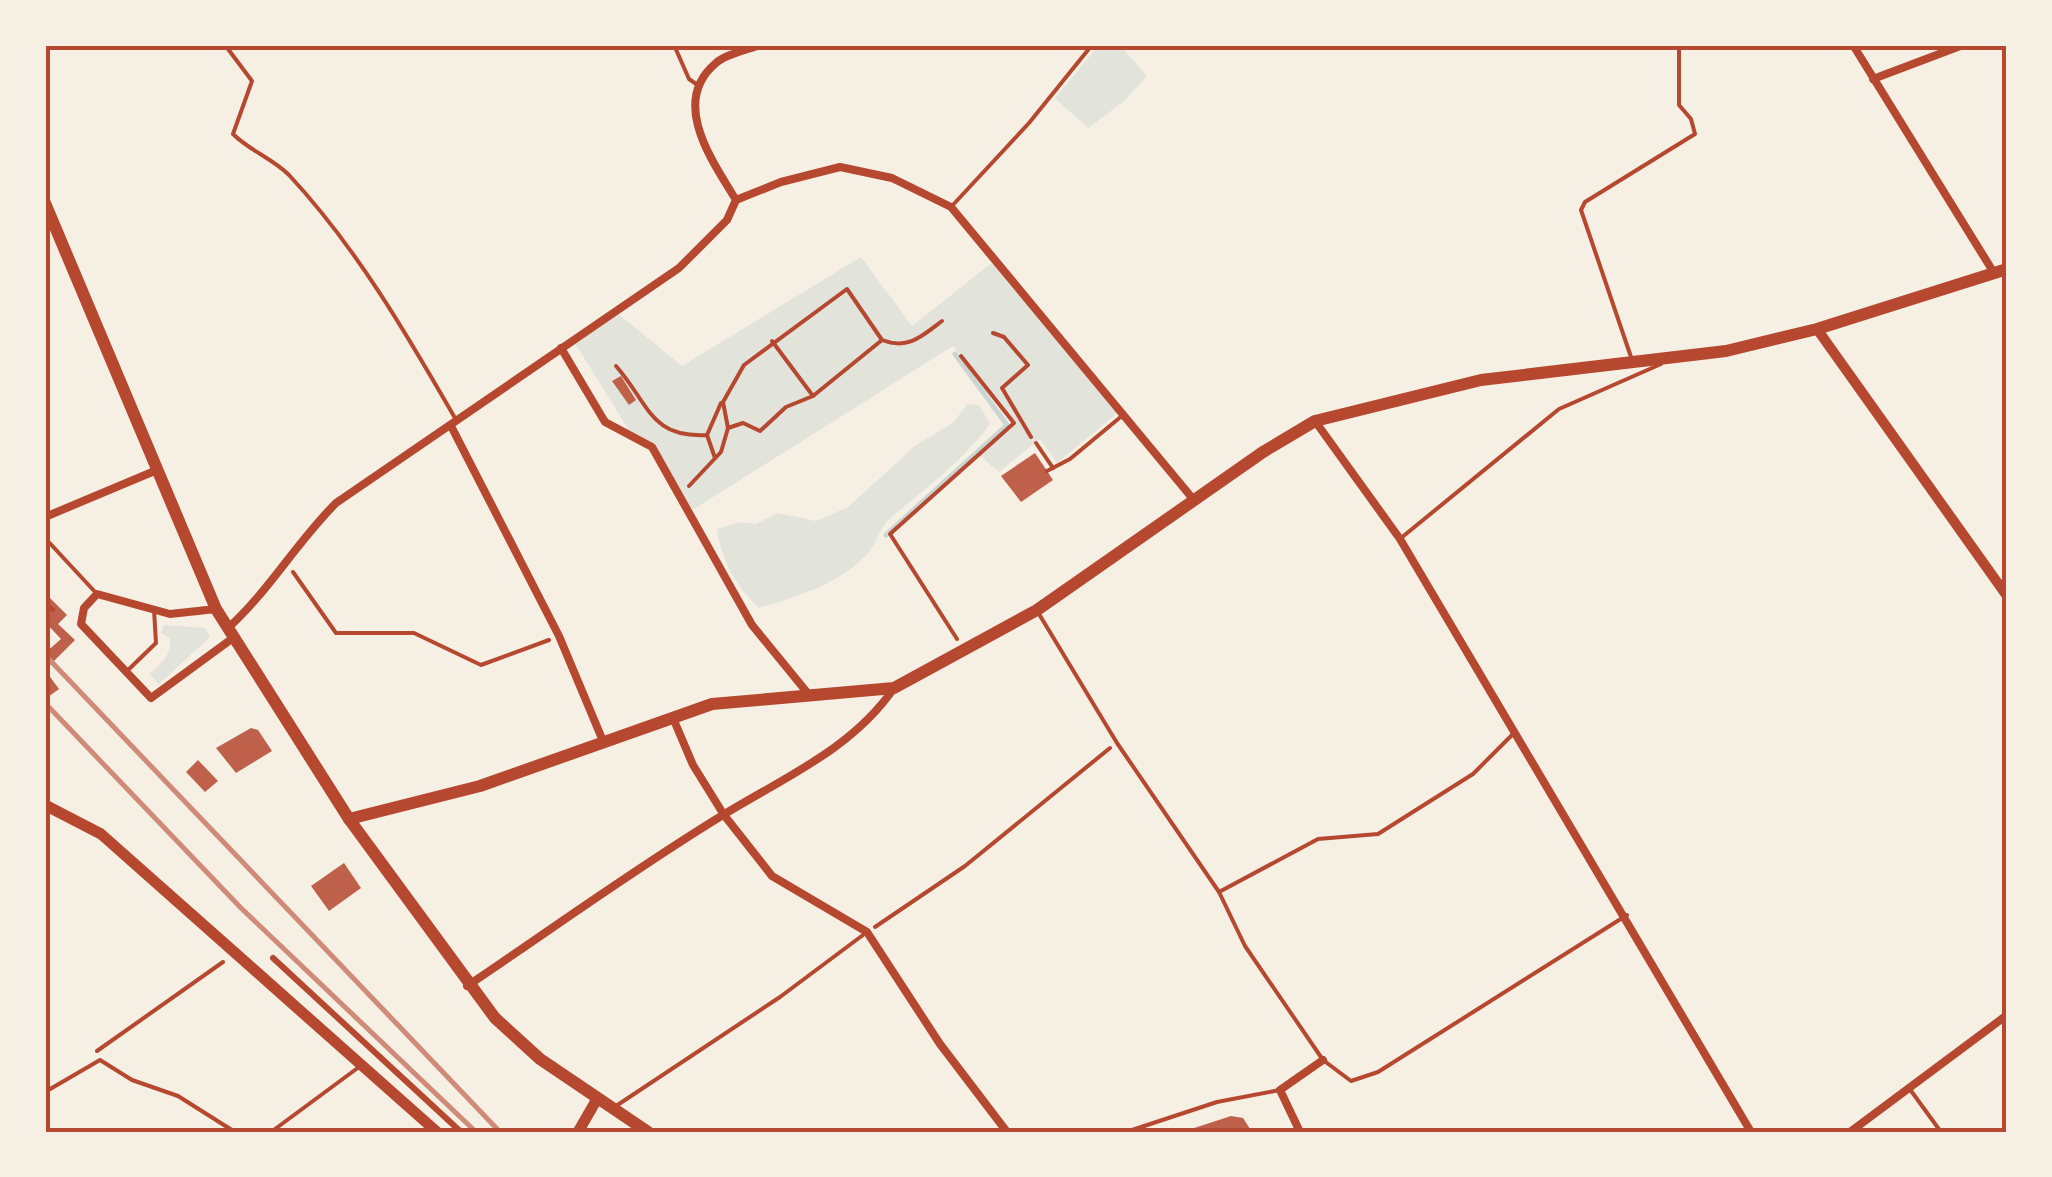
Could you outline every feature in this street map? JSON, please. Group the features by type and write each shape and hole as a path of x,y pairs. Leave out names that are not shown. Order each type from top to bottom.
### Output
{"main road":[{"path":"45,204 216,610 349,819 467,986 540,1059 648,1132"},
{"path":"349,819 480,786 712,704 894,688 1036,610 1193,499 1315,421 1482,380 1670,361 1817,329 2001,271"},
{"path":"45,805 100,834 437,1132"},
{"path":"578,1132 597,1099"}],"street":[{"path":"736,200 708,154 693,115 699,86 716,62 760,45"},
{"path":"1853,45 2001,271"},
{"path":"1873,79 1963,45"},
{"path":"216,610 170,614 98,594 84,608 81,624 151,698 230,634 288,564 305,534 364,480 454,424 680,268 728,220 736,200 780,182 840,168 892,178 950,207 1193,499"},
{"path":"1817,329 2007,596"},
{"path":"561,348 605,422 652,446 752,625 810,696"},
{"path":"1315,421 1400,539 1627,915 1752,1132"},
{"path":"454,424 559,636 603,741"},
{"path":"45,517 157,470"},
{"path":"467,986 724,814 790,779 872,720 894,688"},
{"path":"673,718 693,765 724,814 772,876 867,932 940,1044 1007,1132"},
{"path":"45,751 45,780"},
{"path":"273,958 462,1132"},
{"path":"1850,1132 2007,1015"},
{"path":"1300,1132 1280,1090 1323,1060"}],"lane":[{"path":"225,45 252,81 234,134 288,174 335,232 405,330 454,424"},
{"path":"674,45 689,80 699,86"},
{"path":"950,207 1030,123 1092,45"},
{"path":"1634,365 1582,210 1585,202 1695,134 1691,119 1678,106 1679,49 1675,45"},
{"path":"1400,539 1559,408 1670,361"},
{"path":"1047,471 1124,414"},
{"path":"1036,443 1053,468"},
{"path":"45,538 98,594"},
{"path":"125,673 156,643 154,610"},
{"path":"1036,610 1117,743 1218,892 1245,946 1323,1060 1351,1081 1378,1072 1627,915"},
{"path":"1218,892 1318,839 1378,834 1473,774 1515,732"},
{"path":"612,1109 780,997 867,932"},
{"path":"45,1092 100,1060 132,1080 178,1096 236,1132"},
{"path":"271,1132 363,1064"},
{"path":"1909,1088 1942,1132"},
{"path":"1126,1132 1217,1102 1280,1090"}],"path":[{"path":"715,458 706,434 713,414 744,365 847,289 882,340 898,346 908,344 942,321"},
{"path":"993,333 1004,337 1028,365 1002,388 1036,443"},
{"path":"728,428 743,423 760,431 786,407 813,396 882,340"},
{"path":"772,341 813,396"},
{"path":"961,356 1014,424 890,534 965,652"},
{"path":"616,366 663,430 679,436 706,434"},
{"path":"679,492 701,478 722,452 728,428 723,402"},
{"path":"288,564 336,633 414,633 480,665 559,636"},
{"path":"45,602 52,610"},
{"path":"867,932 965,866 1117,743"},
{"path":"100,1060 96,1050 237,952"}],"shaded area":[{"path":"1099,45 1120,45 1147,76 1123,102 1088,128 1055,98"},
{"path":"861,257 912,326 994,261 1121,410 1057,463 1040,439 999,472 980,456 1014,423 953,346 691,511 652,447 633,437 573,340 616,312 682,366"},
{"path":"967,404 979,405 990,424 955,463 889,519 858,563 818,588 759,608 736,581 722,552 717,529 740,522 756,524 777,513 816,521 848,507 915,446 954,422"},
{"path":"164,625 205,628 210,637 159,684 149,674 169,650 170,638 161,633"}],"building":[{"path":"621,376 636,400 629,405 612,381"},
{"path":"1035,453 1053,480 1021,502 1001,476"},
{"path":"45,593 67,615 58,624 75,640 45,670 45,653 61,639 45,622"},
{"path":"45,670 59,689 48,697 45,694"},
{"path":"251,728 258,730 272,751 236,773 216,748"},
{"path":"198,760 218,781 205,792 186,772"},
{"path":"344,863 361,888 329,911 311,886"},
{"path":"1231,1116 1243,1118 1252,1132 1182,1132"}],"waterway":[{"path":"886,535 1007,425 955,354"}],"railway":[{"path":"45,655 500,1132"},
{"path":"45,703 241,908 476,1132"}]}
